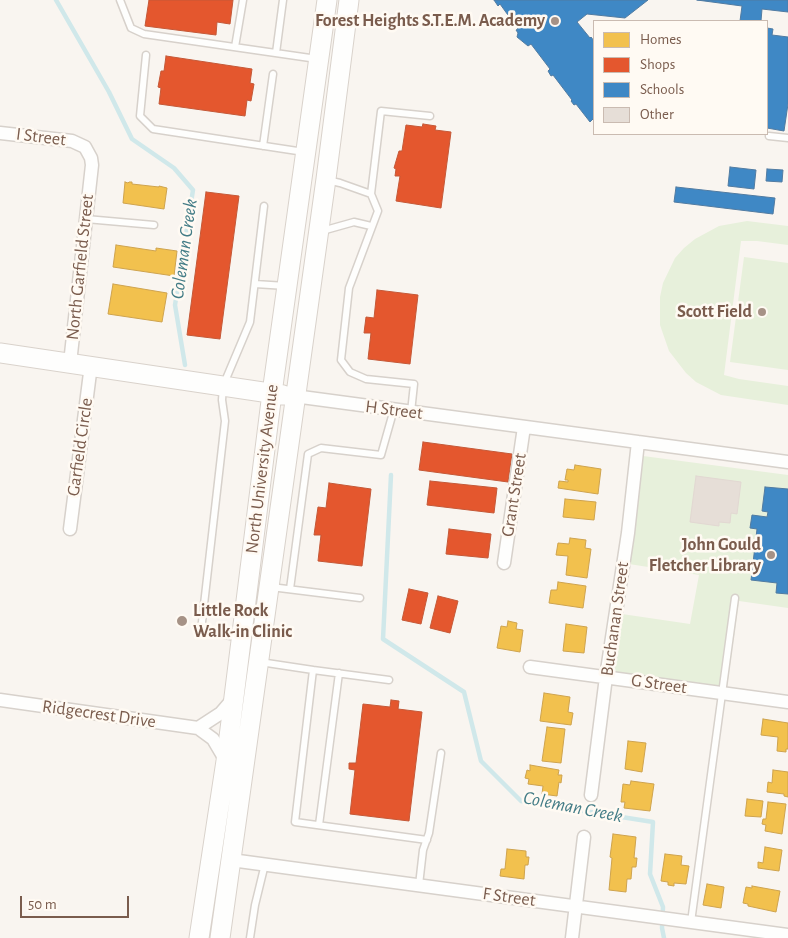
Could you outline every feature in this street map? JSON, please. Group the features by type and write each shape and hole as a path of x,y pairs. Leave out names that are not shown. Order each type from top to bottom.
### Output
{"main road":[{"name":"North University Avenue","path":"199,938 226,761 272,394 328,0"},
{"name":"North University Avenue","path":"220,938 270,587 294,396 326,179 349,0"},
{"name":"H Street","path":"0,353 294,396"}],"street":[{"name":"I Street","path":"0,132 79,143 88,150 91,158 91,171"},
{"name":"North Garfield Street","path":"70,363 91,171"},
{"name":"Garfield Circle","path":"70,529 91,366"},
{"name":"H Street","path":"294,396 788,462"},
{"name":"Grant Street","path":"504,563 524,427"},
{"name":"Buchanan Street","path":"591,796 606,678 628,533 638,442"},
{"name":"G Street","path":"530,667 788,702"},
{"path":"226,761 213,739 198,728 221,713 234,698"},
{"name":"Ridgecrest Drive","path":"0,700 198,728"},
{"path":"572,938 584,836"},
{"name":"F Street","path":"231,860 788,935"}],"lane":[{"path":"120,0 131,28 144,34 319,59"},
{"path":"235,47 243,0"},
{"path":"276,53 283,0"},
{"path":"146,55 140,116 153,129 306,152"},
{"path":"263,146 274,74"},
{"path":"411,412 414,384 366,378 350,372 341,360 349,288 378,211 370,194 381,111 430,116"},
{"path":"769,136 788,138"},
{"path":"326,179 370,194"},
{"path":"241,638 211,632 203,627 202,622 225,421 222,400 223,386 250,322 264,206"},
{"path":"86,219 154,225"},
{"path":"318,232 354,222 371,226"},
{"path":"255,284 287,286"},
{"path":"290,589 308,454 321,448 381,456 394,409"},
{"path":"270,587 360,598"},
{"path":"691,922 735,598"},
{"path":"258,661 389,680"},
{"path":"313,670 295,822 427,840"},
{"path":"319,825 339,673"},
{"path":"419,885 423,850 429,833 441,753"},
{"path":"250,938 255,905 261,887 265,864"}],"green space":[{"path":"747,221 788,226 788,245 741,241 724,375 788,386 788,405 721,395 696,382 686,373 669,351 660,325 660,297 663,283 675,258 695,239 719,226"},
{"name":"Scott Field","path":"744,257 788,263 788,370 730,362"},
{"path":"643,456 788,475 788,608 739,601 727,687 612,672 622,614 690,624 699,575 629,564"}],"building: Homes":[{"path":"125,182 167,188 164,209 123,203"},
{"path":"116,245 156,251 156,248 177,251 174,276 113,267"},
{"path":"113,284 167,293 162,322 108,314"},
{"path":"575,465 601,469 598,494 558,488 559,481 568,482 568,480 565,480 567,469 574,470"},
{"path":"565,499 596,502 594,520 563,517"},
{"path":"570,538 586,540 585,548 591,549 587,578 566,575 568,556 556,555 558,543 569,544"},
{"path":"558,582 586,586 583,608 549,603 551,590 557,590"},
{"path":"508,621 517,623 516,629 523,630 520,652 497,648 501,626 507,627"},
{"path":"566,624 587,627 584,653 563,651"},
{"path":"544,693 570,697 568,712 573,713 571,725 540,721"},
{"path":"763,719 788,723 788,749 786,749 786,752 777,751 778,737 761,735"},
{"path":"547,727 565,729 561,763 542,761"},
{"path":"628,741 646,743 642,772 625,769"},
{"path":"530,765 559,770 558,775 562,775 557,796 542,794 543,786 528,784 529,779 525,778 527,770 530,771"},
{"path":"773,770 788,772 788,797 784,796 784,794 767,792 768,782 772,783"},
{"path":"631,781 654,784 650,811 624,808 625,802 621,802 623,784 630,785"},
{"path":"747,799 763,801 761,817 745,816"},
{"path":"768,802 786,804 782,834 765,831 766,825 762,824 763,819 766,819"},
{"path":"613,834 636,837 634,858 637,858 636,867 632,867 631,879 627,879 626,892 609,890"},
{"path":"765,847 782,850 779,871 758,868 758,862 763,863"},
{"path":"507,849 526,851 526,857 529,857 528,865 525,865 524,879 500,876 501,869 505,869"},
{"path":"665,854 682,856 681,865 689,866 686,884 674,883 674,886 668,885 668,882 661,881"},
{"path":"707,884 724,887 721,908 703,905"},
{"path":"752,886 780,891 776,912 748,906 748,904 743,903 746,887 752,888"}],"building: Shops":[{"path":"149,0 233,0 230,24 217,22 216,35 145,26"},
{"path":"166,56 252,69 250,83 254,84 251,101 247,100 245,116 159,104 161,88 158,87 161,71 164,71"},
{"path":"423,124 436,126 435,130 451,132 441,208 396,201 400,176 395,176 396,169 394,168 399,151 402,151 406,125 422,127"},
{"path":"206,192 239,196 220,339 187,335"},
{"path":"377,290 418,295 410,364 368,359 371,333 364,333 366,317 374,318"},
{"path":"423,442 512,454 508,482 419,470"},
{"path":"430,481 497,488 494,513 427,505"},
{"path":"329,483 371,489 362,566 318,561 321,535 314,535 318,507 326,508"},
{"path":"449,529 491,534 488,558 446,554"},
{"path":"409,589 428,593 421,624 402,620"},
{"path":"438,596 458,601 450,633 430,628"},
{"path":"391,700 399,701 398,709 422,712 409,821 350,814 355,770 349,769 349,763 356,763 363,704 390,707"}],"building: Schools":[{"name":"Forest Heights S.T.E.M. Academy","path":"494,0 648,0 625,18 587,14 577,22 593,40 593,119 590,122 576,104 574,105 553,75 551,76 548,71 550,69 531,44 528,46 517,37 518,33 516,30 518,29 500,4 498,6"},
{"path":"697,0 788,0 788,12 762,9 761,20 740,20 742,6"},
{"path":"768,28 773,29 772,35 788,37 788,104 784,131 768,128"},
{"path":"730,167 756,170 754,189 728,186"},
{"path":"767,169 783,170 782,182 766,181"},
{"path":"676,187 775,198 773,214 674,202"},
{"name":"John Gould Fletcher Library","path":"765,487 788,489 788,594 776,593 777,583 751,580 757,529 750,528 752,515 767,517 768,512 762,511"}],"building: Other":[{"path":"696,476 741,482 737,514 731,513 730,523 719,522 719,526 690,522"}],"waterway":[{"name":"Coleman Creek","path":"56,0 109,92 132,139 174,168 193,190 175,305 185,365"},
{"name":"Coleman Creek","path":"391,475 383,639 464,692 481,761 521,801 653,822 650,874 663,907 662,928 664,938"}],"place":[{"name":"Forest Heights S.T.E.M. Academy","path":"555,21"},
{"name":"Scott Field","path":"762,312"},
{"name":"John Gould Fletcher Library","path":"771,555"},
{"name":"Little Rock Walk-in Clinic","path":"182,621"}]}
